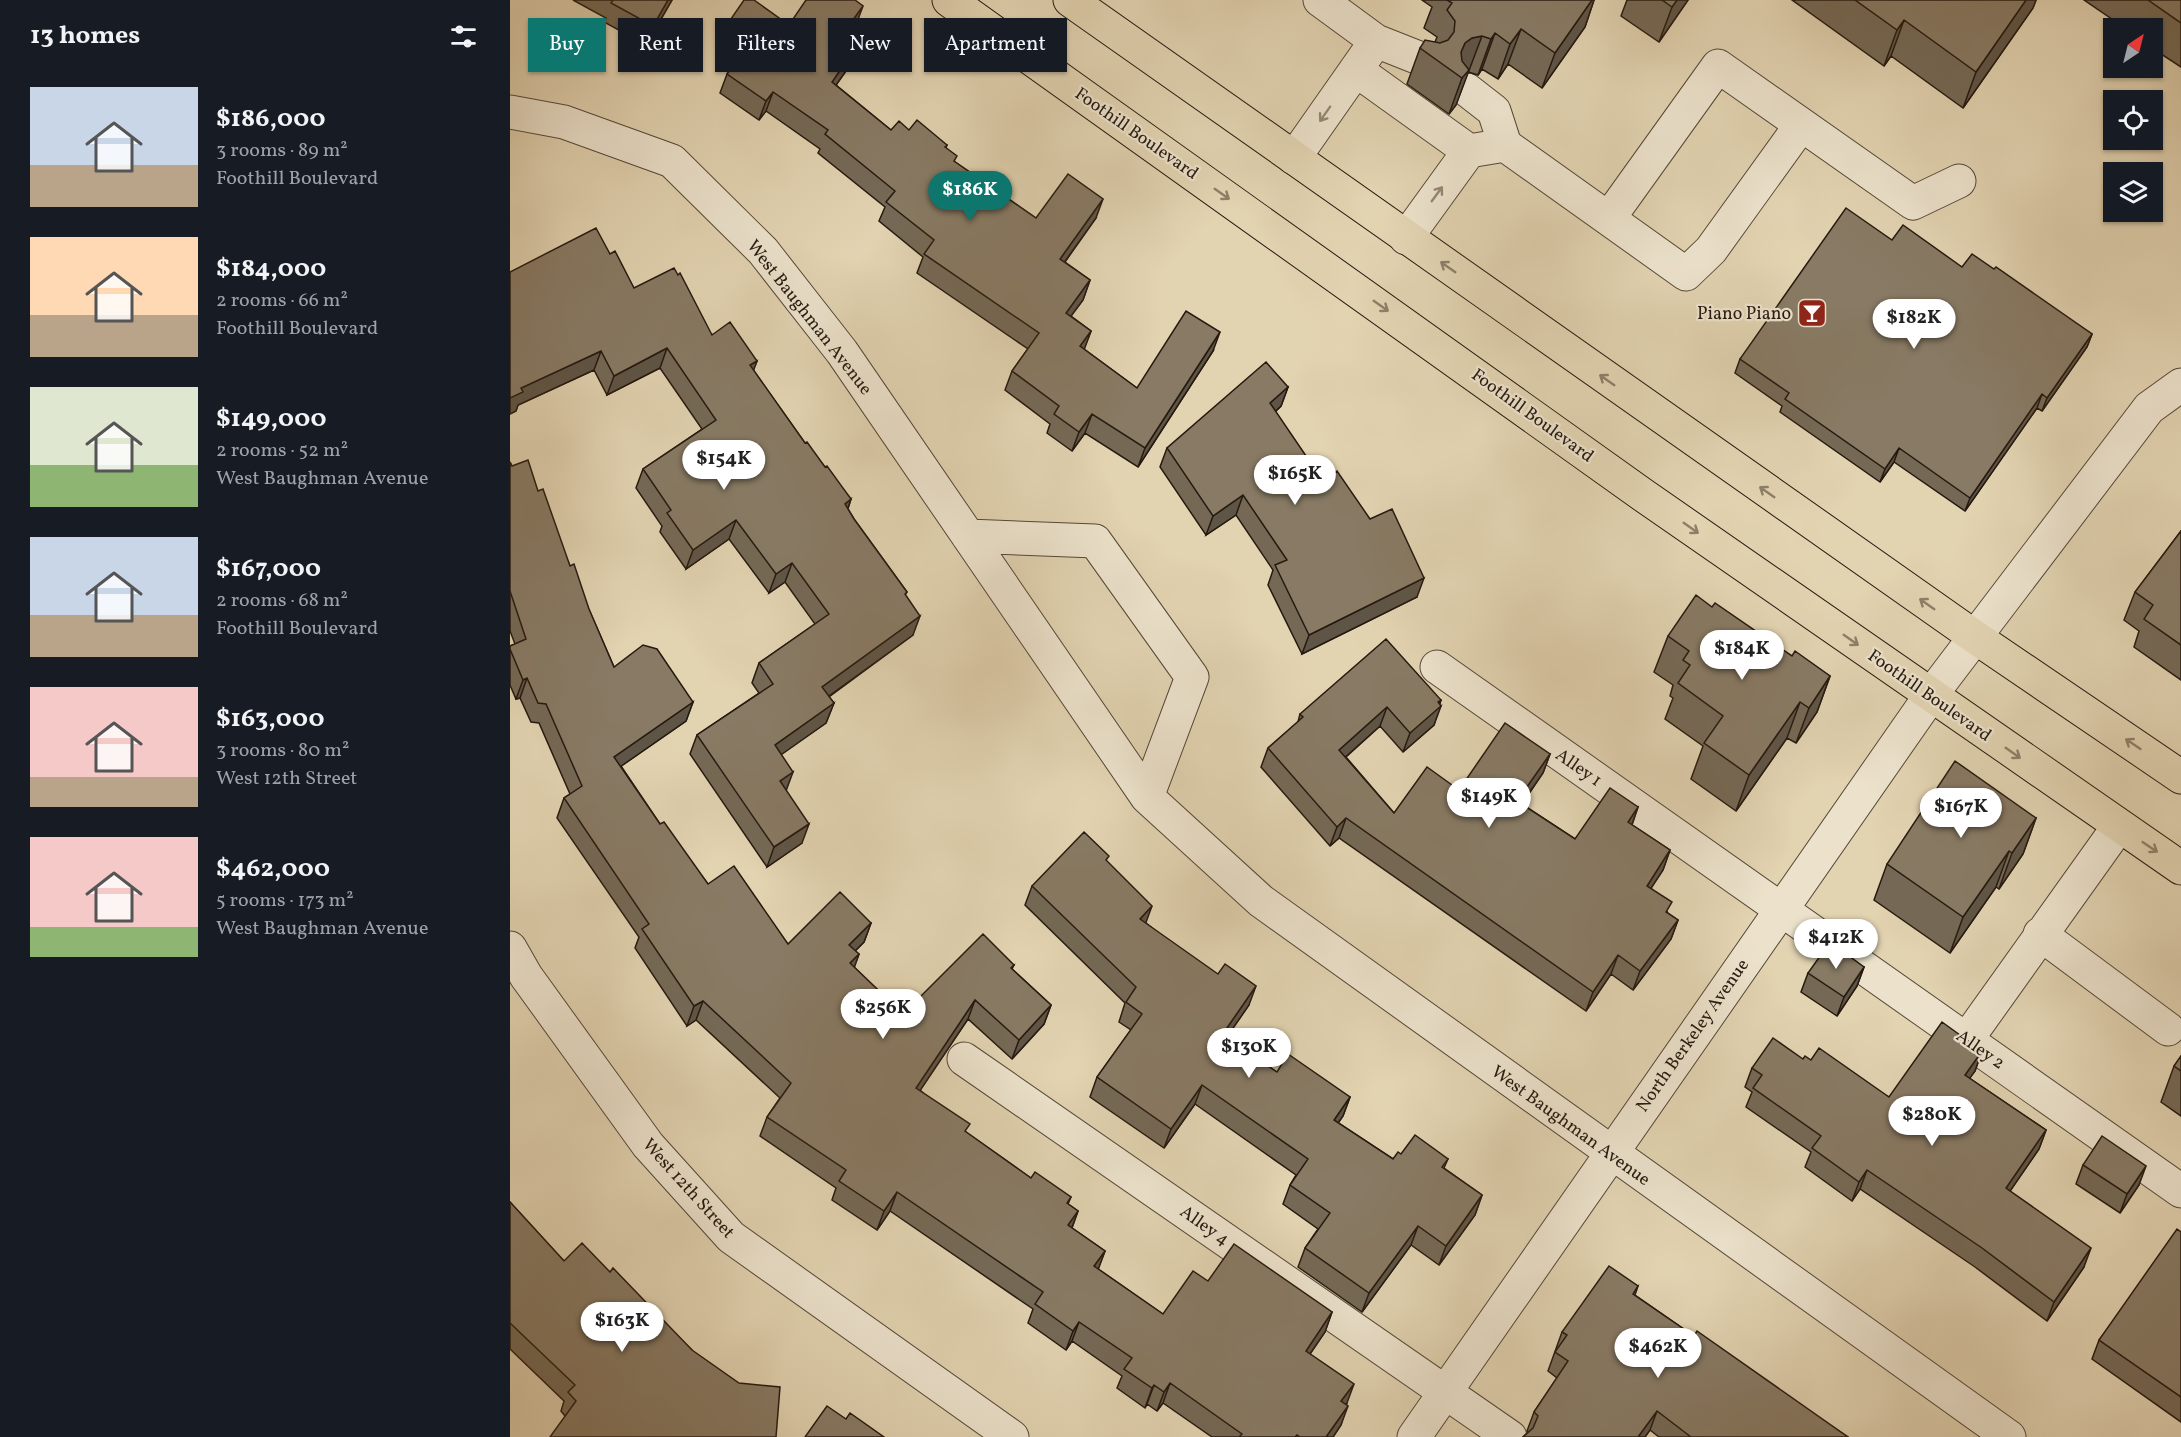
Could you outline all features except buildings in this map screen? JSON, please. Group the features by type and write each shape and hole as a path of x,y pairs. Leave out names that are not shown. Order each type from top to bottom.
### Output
{"main road":[{"path":"1070,0 1975,638 2181,777"},
{"name":"Foothill Boulevard","path":"951,1 1651,501 2181,868"}],"street":[{"path":"1320,0 1376,41 1424,60"},
{"path":"1294,158 1376,41"},
{"path":"1609,218 1718,66 1913,203 1959,182"},
{"path":"1356,70 1469,151"},
{"path":"1467,90 1494,111 1505,145 1686,274 1711,250 1801,125"},
{"name":"West Baughman Avenue","path":"510,112 564,122 672,161 763,251 842,352 1147,797 1261,901 2009,1437"},
{"path":"1406,238 1469,151 1505,145"},
{"name":"North Berkeley Avenue","path":"1414,1437 1931,695 2149,408 2181,385"},
{"path":"968,536 1095,541 1192,677 1147,797"},
{"name":"Alley 1","path":"1437,667 1780,909"},
{"path":"1968,1039 2040,934 2119,826"},
{"name":"Alley 2","path":"1780,909 1968,1039 2181,1191"},
{"path":"2040,934 2168,1029"},
{"name":"West 12th Street","path":"510,948 526,976 648,1145 731,1237 1012,1437"},
{"name":"Alley 4","path":"964,1059 1510,1437"}],"place":[{"name":"Piano Piano","path":"1812,313"}]}
